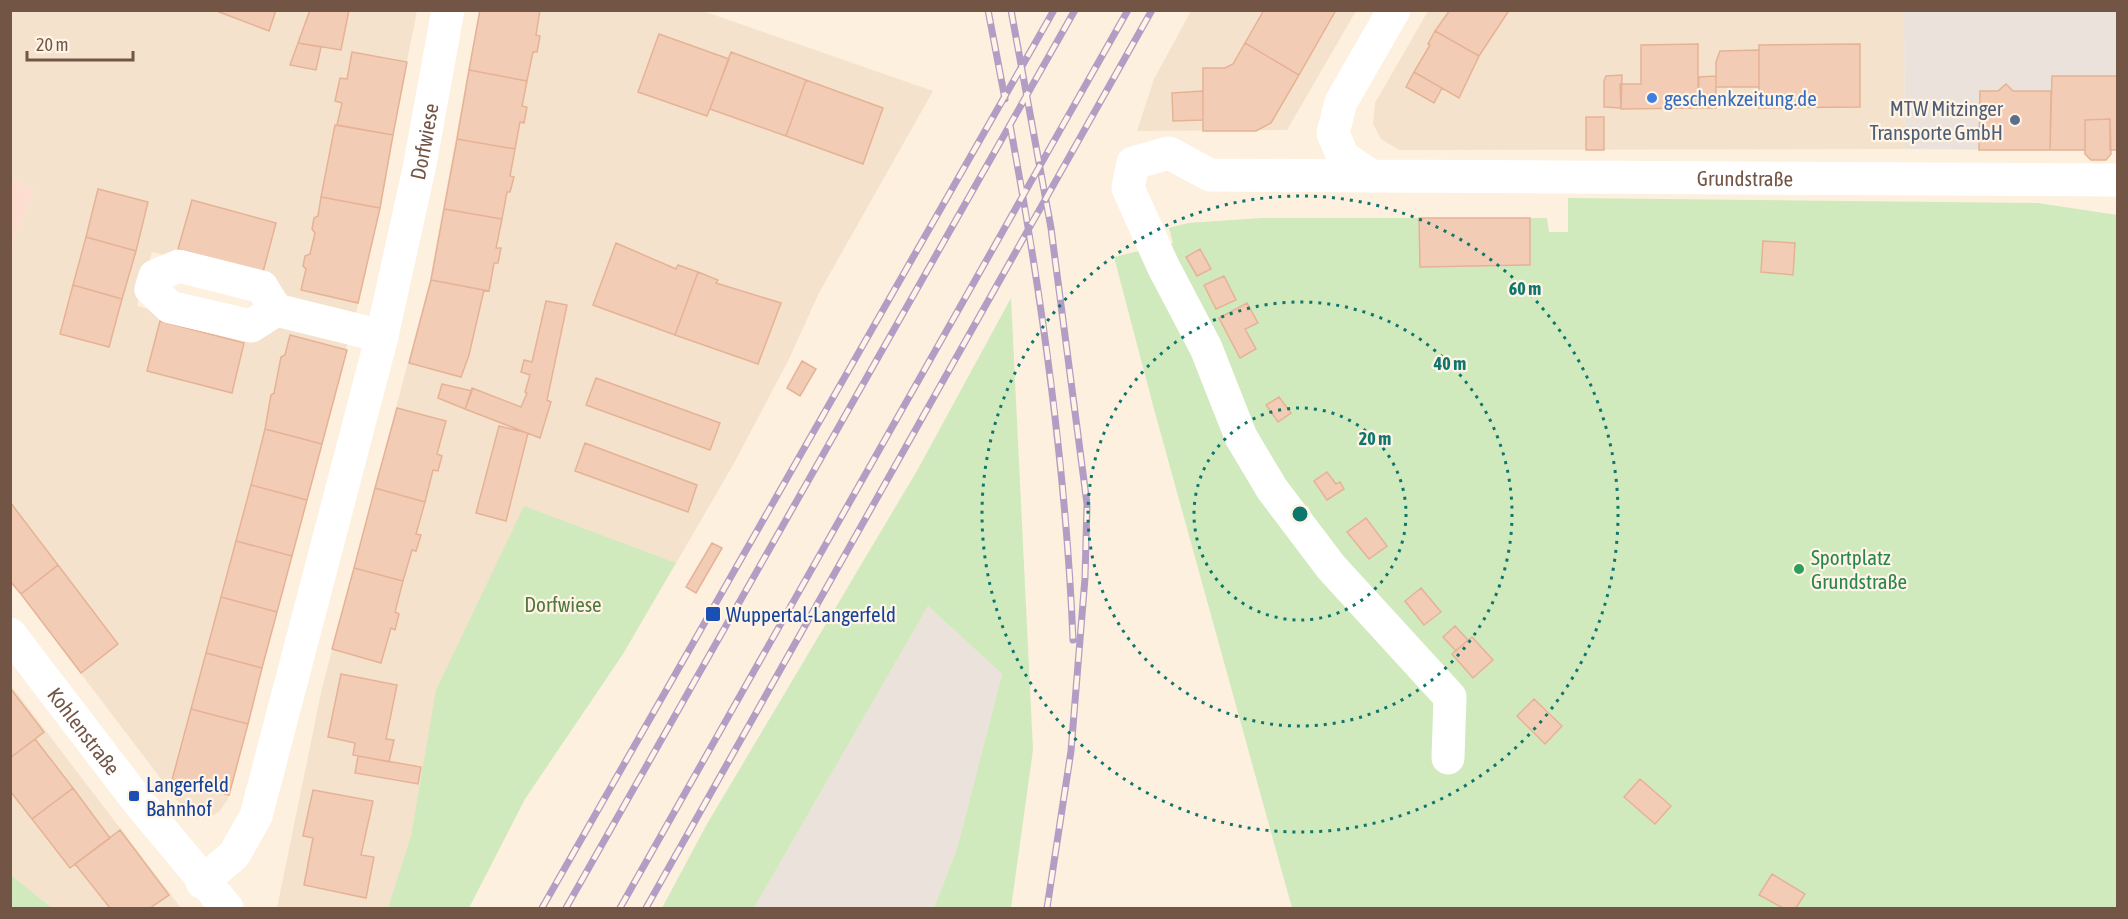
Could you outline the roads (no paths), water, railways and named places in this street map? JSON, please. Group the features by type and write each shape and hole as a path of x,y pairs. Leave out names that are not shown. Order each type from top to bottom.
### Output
{"street":[{"name":"Dorfwiese","path":"202,882 234,855 256,816 382,336 419,169 448,10"},
{"path":"1371,176 1343,157 1333,133 1341,102 1394,10"},
{"name":"Grundstraße","path":"1448,758 1450,697 1331,567 1272,489 1241,437 1206,348 1163,266 1128,188 1133,163 1169,153 1210,175 2118,180"},
{"path":"276,310 382,336"},
{"name":"Kohlenstraße","path":"10,634 202,882 227,909"}],"railway":[{"path":"988,10 1005,99"},
{"path":"1011,10 1051,228 1087,504 1085,578 1071,751 1047,908"},
{"path":"542,908 1054,10"},
{"path":"566,908 1075,10"},
{"path":"620,908 1128,10"},
{"path":"646,908 1152,10"},
{"path":"1010,125 1051,382 1065,511 1073,640"}],"place":[{"name":"geschenkzeitung.de","path":"1652,98"},
{"name":"MTW Mitzinger Transporte GmbH","path":"2015,120"},
{"name":"Sportplatz Grundstraße","path":"1799,569"},
{"name":"Wuppertal-Langerfeld","path":"713,614"},
{"name":"Langerfeld Bahnhof","path":"134,796"}]}
